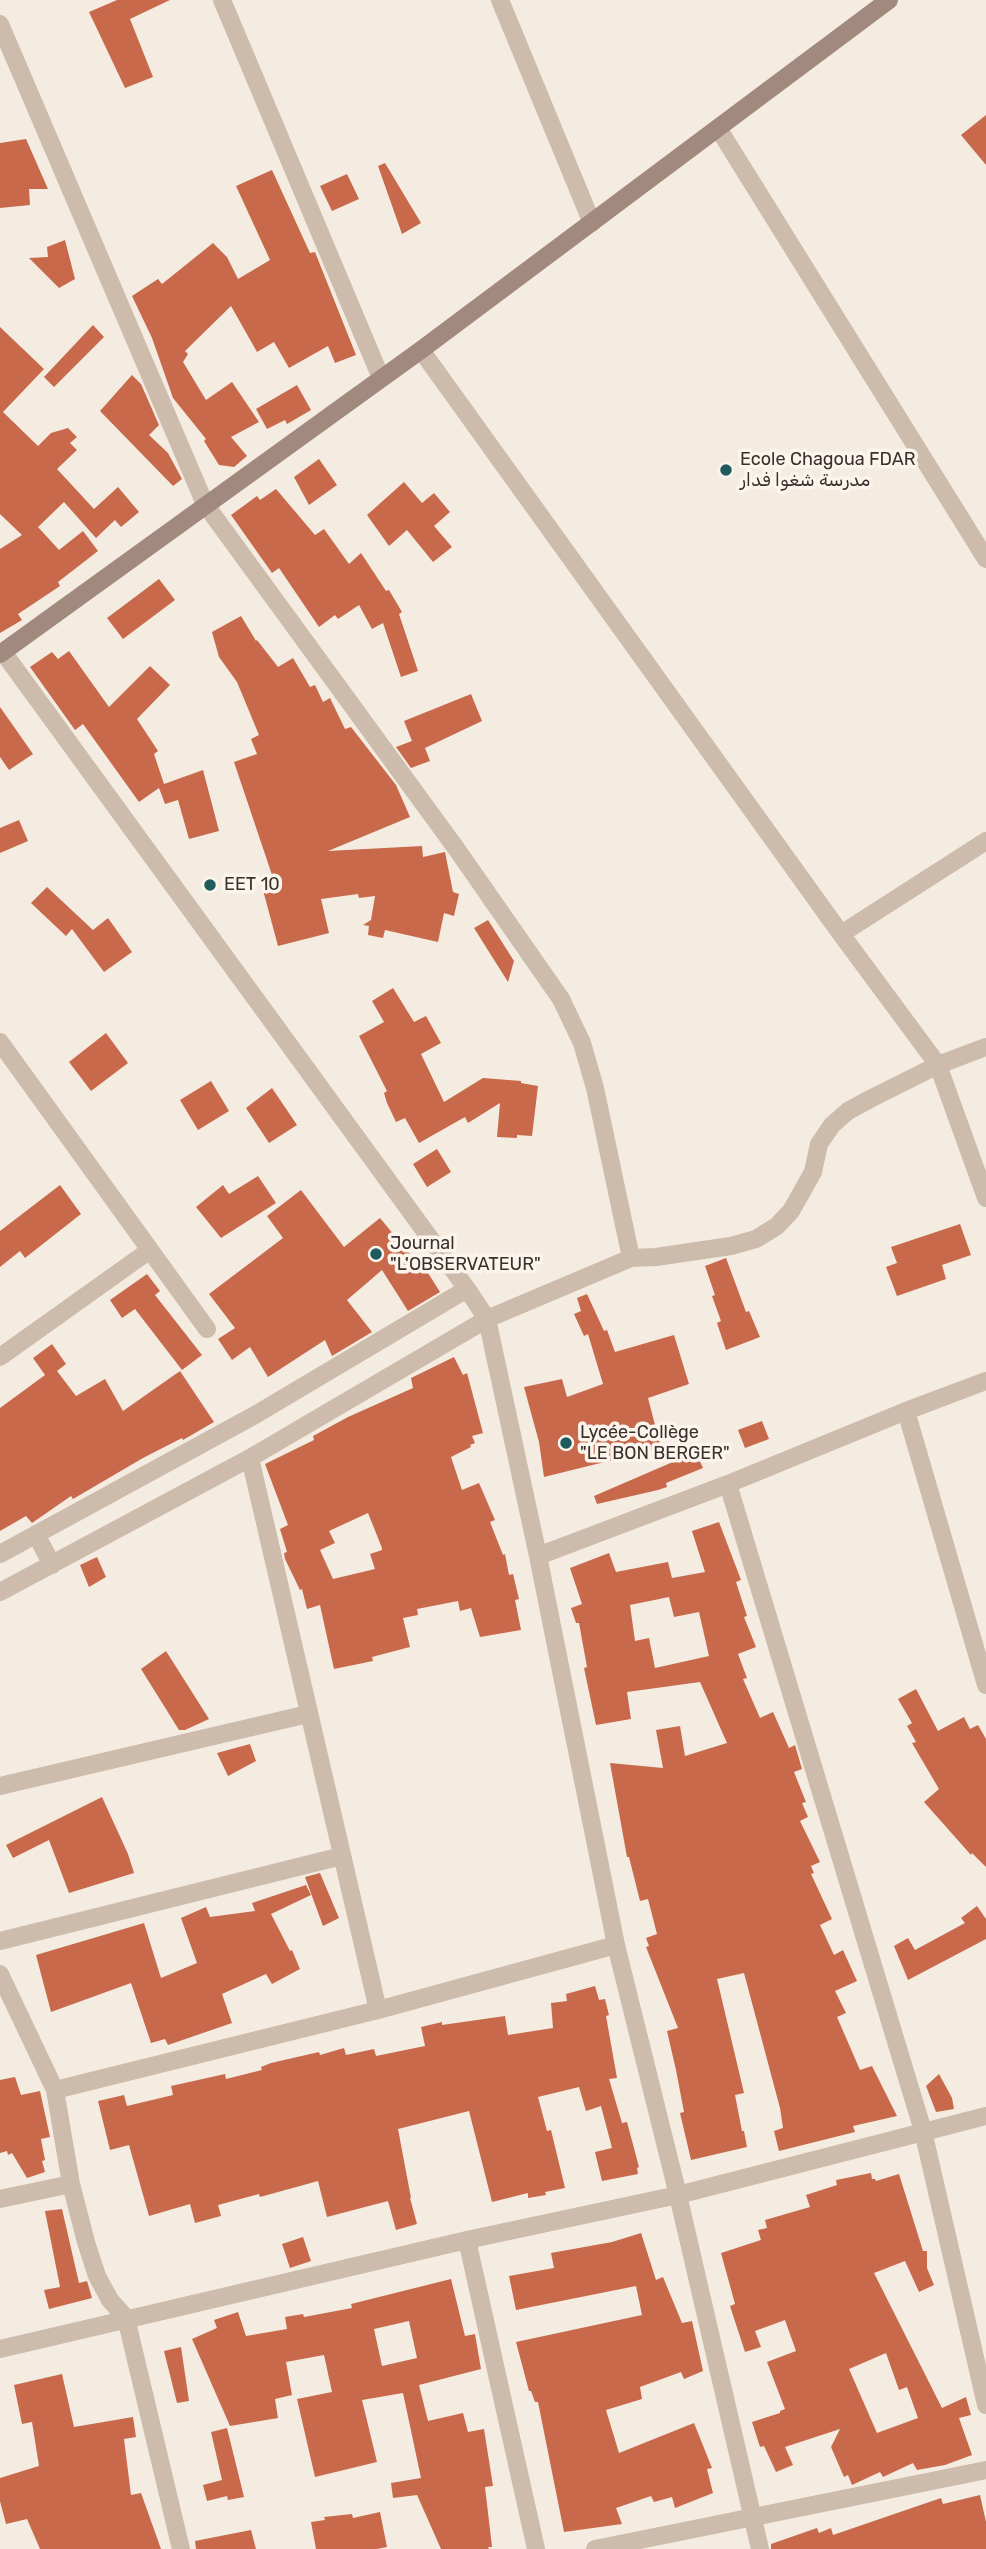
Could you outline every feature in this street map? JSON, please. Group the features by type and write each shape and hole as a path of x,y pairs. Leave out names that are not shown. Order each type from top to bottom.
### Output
{"street":[{"path":"222,0 381,378"},
{"path":"500,0 592,223"},
{"path":"760,2549 678,2195 616,1945 538,1556 486,1320 467,1289 2,653 421,350 889,0"},
{"path":"0,24 205,504 458,851 561,999 582,1043 595,1088 631,1258"},
{"path":"718,128 986,559"},
{"path":"421,350 841,934 939,1065 986,1198"},
{"path":"841,934 986,841"},
{"path":"0,1042 206,1329"},
{"path":"0,1592 250,1458 486,1320 631,1258 731,1246 756,1239 778,1226 791,1211 813,1172 819,1144 832,1125 848,1111 939,1065 986,1047"},
{"path":"0,1357 150,1250"},
{"path":"0,1554 255,1415 467,1289"},
{"path":"538,1556 986,1381"},
{"path":"906,1410 986,1685"},
{"path":"250,1458 378,2010"},
{"path":"728,1484 923,2132 986,2405"},
{"path":"36,1534 52,1565"},
{"path":"0,1786 308,1714"},
{"path":"0,1941 342,1856"},
{"path":"55,2090 378,2010 616,1945"},
{"path":"0,1974 55,2090 71,2184 97,2276 110,2300 126,2318 181,2549"},
{"path":"0,2349 467,2240 678,2195 986,2116"},
{"path":"0,2199 71,2184"},
{"path":"467,2240 536,2549"},
{"path":"595,2549 986,2470"}],"building":[{"path":"117,0 170,0 130,19 153,77 125,88 89,12"},
{"path":"986,115 986,165 961,135"},
{"path":"26,139 48,189 29,189 30,205 0,208 0,143"},
{"path":"385,163 421,223 402,234 378,166"},
{"path":"272,170 310,253 315,252 356,355 335,363 328,346 289,368 274,342 257,352 231,306 185,351 188,354 183,362 206,400 232,382 259,422 231,437 247,456 234,467 219,465 204,441 206,439 173,398 152,338 132,296 158,279 162,284 213,243 227,257 238,279 270,260 236,186"},
{"path":"347,174 359,199 332,211 320,186"},
{"path":"65,240 75,279 59,288 29,258 48,257 47,247"},
{"path":"93,325 104,337 54,387 44,377"},
{"path":"0,327 44,369 3,412 38,446 51,433 68,428 77,437 70,443 77,450 57,469 94,509 118,487 139,512 121,527 115,520 96,538 64,502 38,527 59,550 83,531 98,551 58,582 60,586 18,614 22,620 0,633 0,549 22,535 0,514"},
{"path":"132,375 141,384 159,425 149,435 168,453 182,479 173,486 100,411"},
{"path":"297,385 311,410 287,424 285,420 267,429 256,409"},
{"path":"319,459 337,485 309,505 294,477"},
{"path":"404,482 422,503 434,493 450,512 434,526 452,547 433,562 407,530 389,546 367,515"},
{"path":"276,489 315,535 324,529 349,564 361,553 402,612 399,614 418,671 401,677 383,623 372,629 359,605 338,619 335,615 319,627 279,568 272,573 231,515 257,496 260,500"},
{"path":"159,579 175,600 123,639 107,618"},
{"path":"241,616 256,641 278,667 293,658 310,687 315,685 323,702 330,698 345,729 351,727 396,785 410,817 328,851 422,846 423,857 445,852 453,892 459,894 454,916 444,913 438,942 385,930 383,938 368,935 369,926 363,925 371,920 375,896 359,898 358,894 321,899 329,933 278,946 260,879 272,875 234,762 257,754 251,739 259,735 237,682 219,657 212,632"},
{"path":"69,651 109,707 150,666 170,685 137,719 158,751 154,754 164,784 203,770 219,831 189,839 178,800 165,804 159,788 139,802 83,724 75,730 30,667 52,652 58,659"},
{"path":"471,694 482,721 425,748 430,761 411,768 396,747 412,741 404,721"},
{"path":"0,707 33,754 9,770 0,757"},
{"path":"19,820 28,841 0,853 0,828"},
{"path":"47,887 93,930 108,918 132,952 104,972 72,929 66,936 31,903"},
{"path":"488,920 514,961 508,982 474,928"},
{"path":"393,988 414,1022 426,1016 441,1043 421,1054 444,1102 483,1078 521,1081 538,1086 532,1136 497,1137 500,1103 468,1123 465,1117 419,1143 405,1118 396,1122 384,1093 387,1091 359,1036 384,1022 372,1001"},
{"path":"106,1033 128,1063 91,1091 69,1062"},
{"path":"211,1081 229,1111 198,1130 180,1100"},
{"path":"272,1088 297,1125 269,1143 246,1108"},
{"path":"437,1149 451,1172 427,1187 413,1164"},
{"path":"258,1176 276,1203 221,1238 196,1207 223,1185 229,1194"},
{"path":"60,1185 81,1214 25,1258 20,1251 0,1267 0,1231"},
{"path":"301,1190 344,1247 380,1218 418,1264 421,1262 440,1292 408,1311 382,1270 347,1300 372,1332 332,1356 325,1340 268,1377 250,1347 232,1360 218,1339 235,1328 209,1294 283,1238 267,1216"},
{"path":"960,1224 971,1255 942,1265 946,1279 897,1296 886,1267 897,1263 891,1247"},
{"path":"726,1258 746,1312 749,1311 760,1337 726,1350 717,1323 721,1321 712,1296 715,1295 705,1266"},
{"path":"147,1274 160,1291 155,1295 202,1355 182,1370 135,1309 122,1318 110,1300"},
{"path":"587,1294 604,1331 607,1330 615,1352 674,1335 689,1384 648,1398 661,1448 544,1477 539,1442 524,1387 562,1379 567,1397 603,1384 588,1334 584,1336 574,1314 581,1311 577,1298"},
{"path":"52,1344 66,1364 57,1371 76,1396 105,1379 123,1411 180,1371 214,1422 143,1458 73,1499 71,1496 32,1523 26,1516 0,1531 0,1408 45,1375 33,1358"},
{"path":"454,1357 463,1375 467,1373 483,1433 472,1436 475,1443 470,1445 471,1447 451,1457 462,1490 479,1483 495,1520 490,1522 503,1555 505,1554 509,1575 513,1574 519,1599 515,1600 521,1630 480,1637 471,1608 460,1611 458,1601 417,1609 418,1615 403,1618 410,1647 372,1657 373,1661 334,1669 320,1605 307,1609 302,1589 300,1590 285,1559 284,1553 287,1552 280,1529 288,1525 265,1464 314,1440 313,1436 348,1417 413,1388 411,1378","holes":["368,1513 382,1548 370,1554 375,1569 333,1579 320,1550 335,1543 329,1531"]},
{"path":"762,1421 769,1439 745,1448 738,1430"},
{"path":"696,1452 703,1468 666,1483 667,1487 597,1504 594,1496"},
{"path":"719,1522 741,1580 736,1582 747,1616 744,1617 756,1647 738,1654 747,1678 743,1679 760,1718 773,1712 789,1748 795,1745 802,1769 794,1772 806,1802 802,1803 808,1817 800,1821 820,1862 811,1866 814,1873 811,1874 832,1919 820,1925 834,1955 843,1950 857,1981 835,1991 846,2013 837,2017 860,2070 872,2066 897,2116 853,2126 855,2132 779,2151 774,2131 783,2128 780,2108 744,1973 717,1979 744,2093 735,2095 747,2147 691,2160 680,2113 684,2112 667,2031 678,2028 646,1947 649,1946 646,1938 657,1934 648,1899 640,1901 627,1857 610,1763 663,1768 656,1730 680,1726 685,1756 727,1743 700,1682 627,1692 631,1719 596,1725 584,1668 587,1667 579,1623 576,1623 571,1608 582,1604 570,1568 609,1553 616,1572 668,1562 672,1578 705,1572 692,1531","holes":["669,1597 674,1617 699,1612 709,1656 655,1668 649,1638 635,1641 630,1605"]},
{"path":"97,1557 106,1577 89,1587 80,1565"},
{"path":"166,1651 209,1719 185,1730 179,1730 141,1669"},
{"path":"916,1689 938,1731 964,1717 970,1729 978,1725 986,1739 986,1867 972,1853 971,1855 924,1802 939,1789 912,1743 916,1742 907,1726 912,1723 898,1699"},
{"path":"250,1744 256,1761 228,1776 217,1753"},
{"path":"102,1797 134,1873 69,1893 49,1840 13,1858 6,1845"},
{"path":"320,1873 339,1918 323,1926 305,1877"},
{"path":"306,1885 311,1895 271,1914 300,1969 272,1984 266,1974 222,1994 232,2023 168,2045 165,2039 151,2043 131,1983 51,2012 36,1955 144,1923 161,1978 197,1963 181,1918 206,1907 210,1917 255,1911 252,1903"},
{"path":"977,1906 986,1919 986,1939 908,1980 894,1946 908,1938 915,1950 965,1923 961,1918"},
{"path":"595,1986 599,2000 605,1999 609,2015 606,2016 617,2078 609,2079 622,2123 627,2122 639,2167 638,2174 602,2181 595,2152 612,2148 601,2106 586,2111 579,2087 538,2097 547,2131 551,2130 565,2188 545,2192 546,2195 528,2198 528,2193 492,2202 469,2111 398,2129 417,2224 396,2230 388,2201 327,2217 318,2181 218,2205 221,2216 195,2223 190,2204 149,2216 129,2145 110,2150 98,2101 124,2095 127,2106 173,2095 171,2086 225,2074 226,2079 262,2070 261,2067 271,2063 319,2052 320,2055 344,2048 346,2055 374,2049 376,2056 425,2046 421,2027 442,2022 442,2025 505,2016 508,2035 553,2028 551,2003 567,2001 566,1994"},
{"path":"939,2074 952,2098 954,2109 936,2112 926,2086"},
{"path":"15,2077 21,2095 40,2091 50,2137 41,2139 45,2172 27,2178 12,2153 0,2153 0,2080"},
{"path":"871,2173 872,2179 876,2181 899,2174 923,2251 927,2251 927,2268 934,2285 919,2292 905,2261 874,2273 942,2408 966,2397 971,2415 959,2418 972,2455 945,2465 917,2470 913,2463 883,2477 880,2472 852,2485 848,2475 844,2477 831,2447 840,2429 785,2447 793,2465 776,2472 764,2446 760,2447 752,2422 785,2409 767,2362 796,2351 785,2320 755,2331 761,2347 745,2352 730,2306 735,2304 721,2253 761,2240 758,2230 767,2228 765,2220 810,2207 806,2195 837,2185 836,2180","holes":["886,2353 899,2390 907,2387 918,2418 877,2433 849,2369"]},
{"path":"62,2209 79,2283 87,2281 92,2298 49,2309 44,2290 60,2287 45,2211"},
{"path":"641,2233 656,2280 663,2277 682,2323 692,2321 703,2371 684,2379 681,2372 640,2387 642,2399 606,2410 619,2453 694,2423 712,2468 707,2469 713,2493 675,2508 672,2497 654,2502 651,2496 616,2508 622,2524 564,2532 538,2402 535,2402 529,2391 516,2342 642,2315 636,2286 516,2310 509,2276 554,2268 551,2253 612,2242"},
{"path":"303,2237 311,2261 290,2268 282,2244"},
{"path":"451,2279 465,2336 475,2334 481,2369 419,2385 428,2421 463,2413 468,2432 484,2429 493,2486 485,2487 492,2547 488,2547 489,2549 441,2549 417,2495 393,2498 391,2483 421,2478 403,2393 362,2400 377,2462 315,2477 297,2399 332,2392 324,2355 286,2362 292,2395 275,2399 278,2418 230,2426 192,2339 217,2328 214,2320 238,2312 246,2336 287,2329 285,2317 303,2314 304,2317 352,2308 351,2304","holes":["409,2321 417,2358 382,2366 374,2329"]},
{"path":"181,2347 189,2401 177,2403 164,2351"},
{"path":"62,2374 74,2427 133,2417 136,2437 124,2439 131,2495 141,2493 161,2549 40,2549 27,2519 6,2524 0,2501 0,2478 39,2466 32,2422 22,2424 14,2385"},
{"path":"227,2428 244,2497 228,2500 227,2496 207,2501 203,2485 222,2480 211,2432"},
{"path":"980,2495 986,2522 986,2549 771,2549 771,2544 817,2528 819,2533 831,2528 833,2535 941,2498 943,2504"},
{"path":"380,2512 387,2547 316,2549 311,2522 325,2520 324,2517 352,2514 353,2518"},
{"path":"251,2530 256,2549 196,2549 195,2541"}],"place":[{"name":"Ecole Chagoua FDAR مدرسة شغوا فدار","path":"726,470"},
{"name":"EET 10","path":"210,885"},
{"name":"Journal \"L'OBSERVATEUR\"","path":"376,1254"},
{"name":"Lycée-Collège \"LE BON BERGER\"","path":"566,1443"}]}
